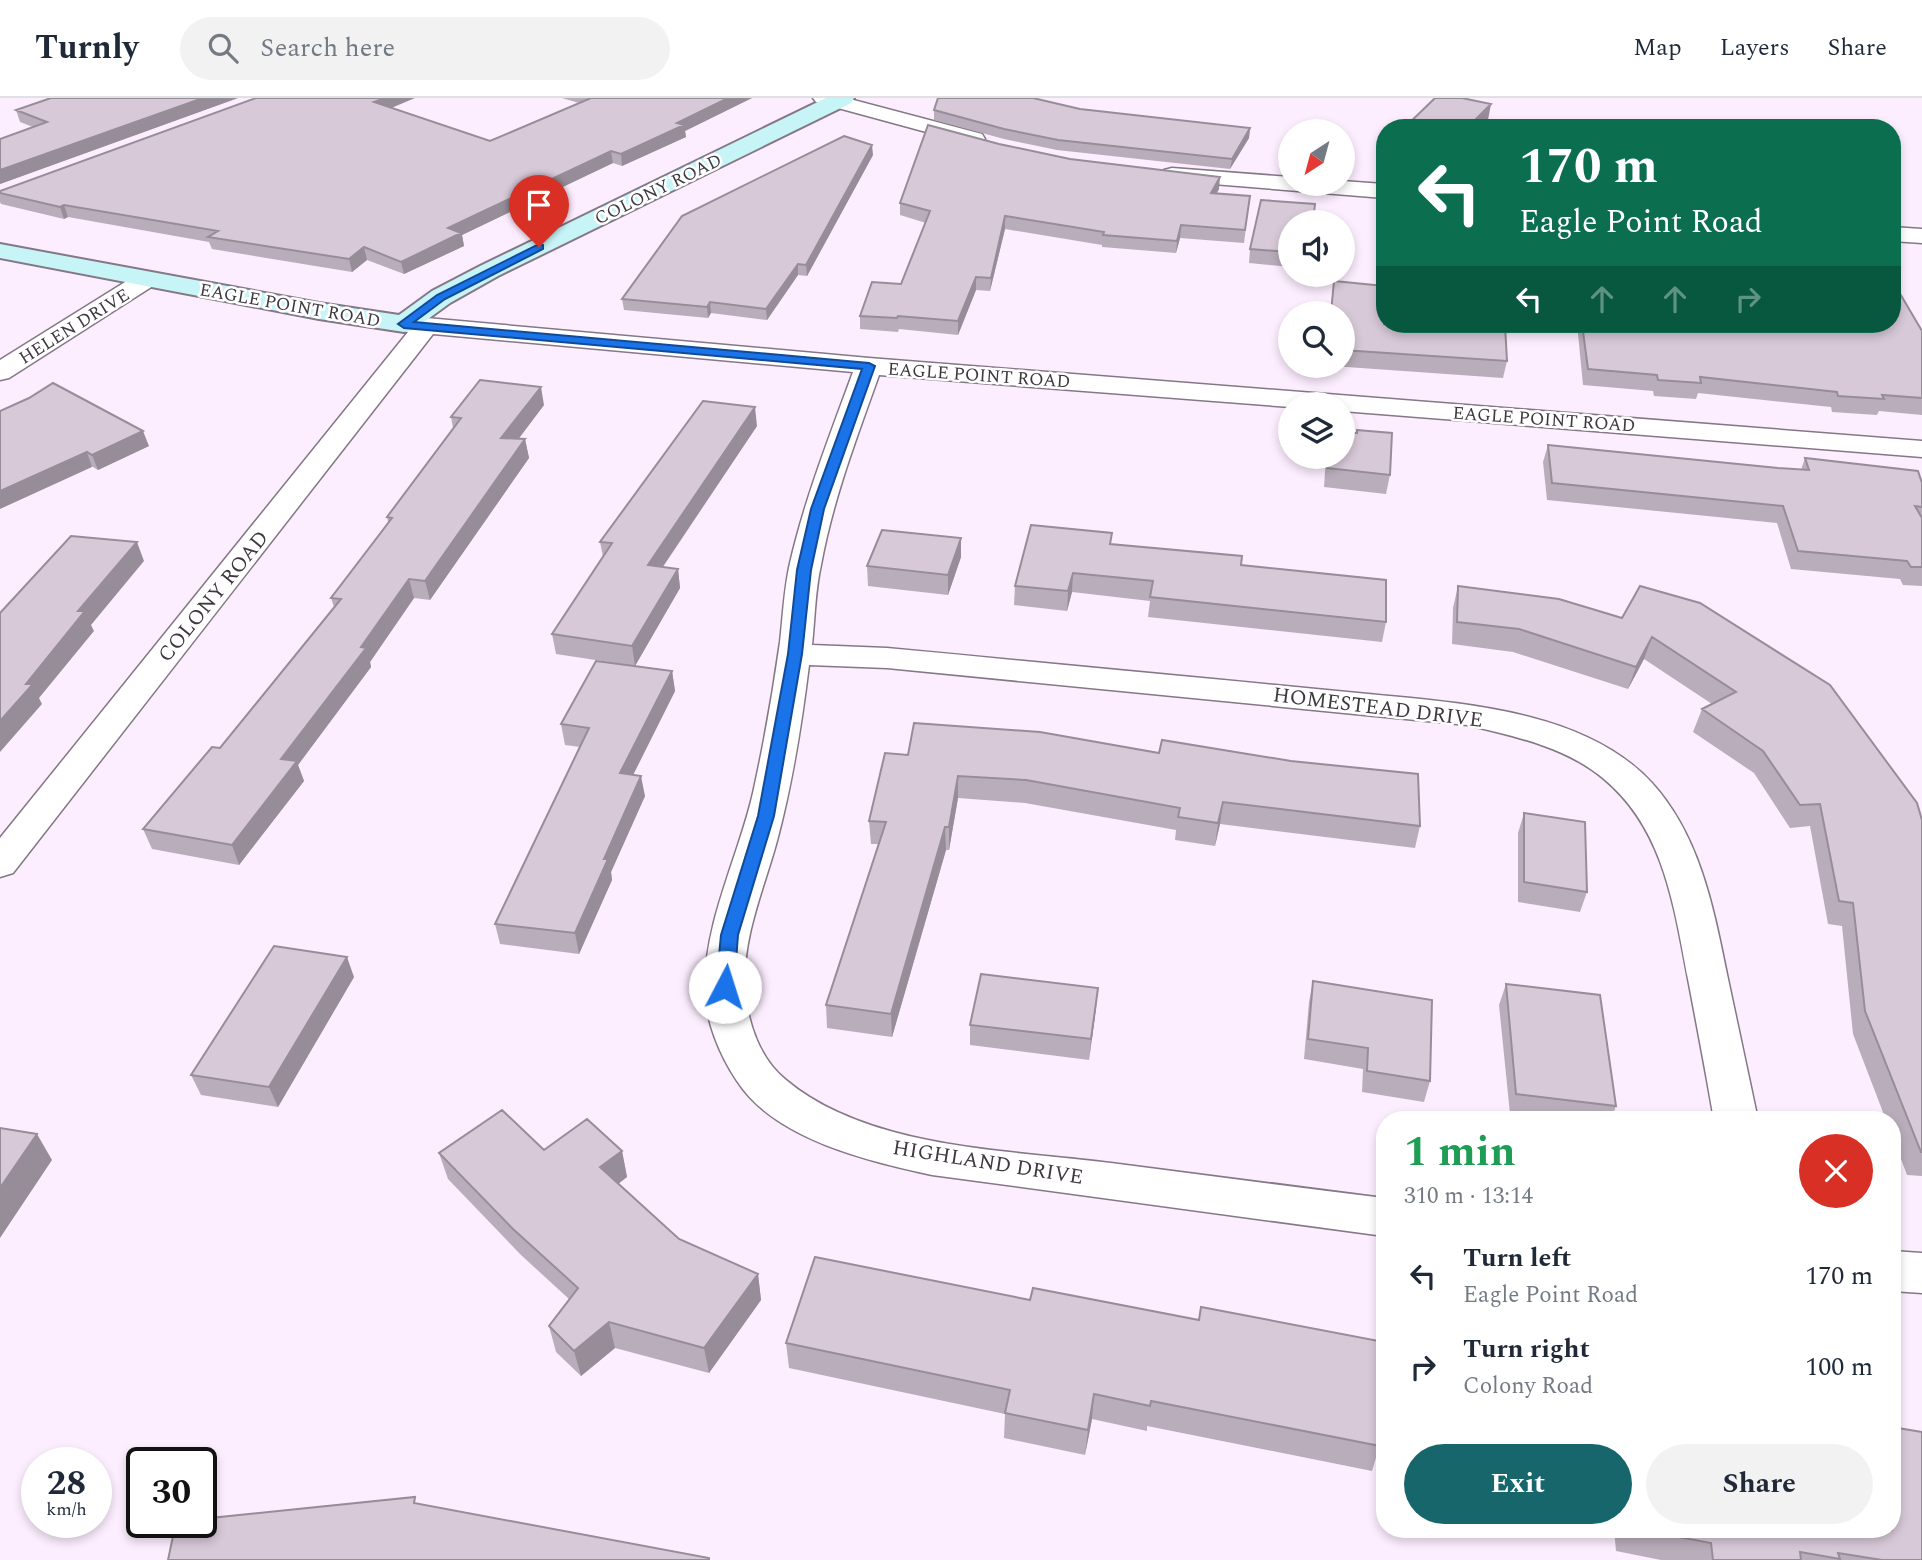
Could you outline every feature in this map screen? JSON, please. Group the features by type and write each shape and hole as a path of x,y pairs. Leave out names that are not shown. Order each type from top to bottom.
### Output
{"street":[{"path":"834,99 995,145"},
{"name":"COLONY ROAD","path":"0,864 414,326 441,297 834,99"},
{"path":"1147,173 1278,183"},
{"path":"1355,189 1376,190"},
{"path":"1901,235 1922,236"},
{"name":"EAGLE POINT ROAD","path":"0,251 414,326 869,366 1922,449"},
{"name":"HELEN DRIVE","path":"0,372 148,279"},
{"name":"HIGHLAND DRIVE","path":"869,366 817,509 804,570 795,654 766,816 730,935 725,987 728,1013 736,1039 749,1066 772,1093 801,1113 833,1129 868,1141 944,1159 1376,1216"},
{"name":"HOMESTEAD DRIVE","path":"795,654 901,660 1467,714 1528,728 1587,751 1622,775 1642,794 1672,836 1689,881 1734,1111"},
{"path":"1901,1272 1922,1273"}],"building":[{"path":"51,98 203,98 0,170 0,139 47,122 16,110"},
{"path":"256,98 385,98 374,102 490,141 591,98 728,98 677,123 684,125 621,154 611,151 448,228 461,233 401,262 364,247 349,259 208,237 218,231 64,205 60,207 0,193"},
{"path":"938,98 1033,98 1080,109 1250,128 1232,159 1058,140 1004,129 934,110"},
{"path":"1435,98 1462,98 1491,104 1476,119 1413,119"},
{"path":"928,125 1070,159 1220,177 1211,193 1250,196 1245,230 1181,225 1177,241 1103,235 1104,232 1005,216 991,278 976,277 958,321 860,316 872,282 901,284 930,211 900,203"},
{"path":"844,136 872,145 806,265 798,264 766,309 710,302 707,307 622,299 682,216"},
{"path":"1261,200 1315,204 1314,210 1278,210 1278,251 1250,249"},
{"path":"1355,283 1376,285 1376,333 1505,333 1507,361 1355,351 1355,301 1332,301 1333,287 1355,287"},
{"path":"1901,295 1922,331 1922,398 1838,396 1837,392 1700,377 1701,383 1658,380 1657,375 1588,369 1583,333 1901,333"},
{"path":"480,380 541,387 501,438 525,439 425,581 409,579 361,647 366,648 281,759 297,761 232,845 143,829 212,747 220,748 341,599 331,598 392,518 387,517 461,418 451,417"},
{"path":"53,383 143,431 92,455 87,452 0,491 0,411"},
{"path":"703,401 755,407 648,565 678,569 632,646 552,634 612,543 600,542"},
{"path":"1357,430 1392,433 1390,475 1336,469 1355,469"},
{"path":"1548,445 1778,468 1809,470 1805,458 1918,471 1922,483 1922,507 1915,506 1922,518 1922,567 1911,567 1907,561 1798,551 1783,506 1552,483"},
{"path":"1031,525 1112,533 1110,544 1242,556 1241,565 1386,580 1386,622 1150,597 1153,581 1073,573 1068,591 1015,586"},
{"path":"882,530 961,538 948,575 867,566"},
{"path":"71,536 137,542 78,611 85,611 26,684 33,684 0,721 0,613"},
{"path":"1458,586 1559,599 1622,618 1640,586 1700,603 1830,685 1917,803 1922,820 1922,1152 1865,1011 1853,903 1839,901 1820,804 1800,805 1763,751 1702,709 1736,692 1652,637 1636,667 1519,629 1457,622"},
{"path":"596,661 672,671 620,773 641,776 575,933 495,924 589,728 561,724"},
{"path":"914,723 1040,732 1159,753 1162,740 1291,761 1418,774 1420,826 1223,802 1218,823 1178,817 1180,808 1026,780 958,776 949,827 945,827 891,1014 826,1005 886,822 869,821 885,753 908,755"},
{"path":"1524,813 1585,822 1587,892 1524,882"},
{"path":"274,946 347,957 269,1087 191,1075"},
{"path":"981,974 1098,988 1091,1039 970,1025"},
{"path":"1313,981 1432,1000 1430,1081 1367,1071 1368,1048 1308,1039"},
{"path":"1506,984 1600,995 1616,1106 1516,1094"},
{"path":"502,1110 544,1150 587,1119 622,1151 600,1167 679,1239 758,1274 704,1348 609,1322 574,1351 549,1326 578,1288 513,1229 439,1153"},
{"path":"0,1128 37,1134 0,1188"},
{"path":"815,1257 1030,1300 1033,1288 1199,1320 1201,1307 1376,1340 1376,1445 1151,1401 1150,1406 1094,1394 1088,1430 1005,1413 1010,1390 786,1343"},
{"path":"1901,1428 1922,1432 1922,1560 1882,1560 1838,1553 1840,1559 1800,1552 1801,1560 1713,1560 1711,1543 1684,1538 1901,1538"},
{"path":"415,1497 414,1503 709,1560 168,1560 173,1538 217,1538 217,1517"}],"route":[{"path":"539,247 441,297 404,324 869,366 817,509 804,570 795,654 766,816 730,935 725,987"}]}
